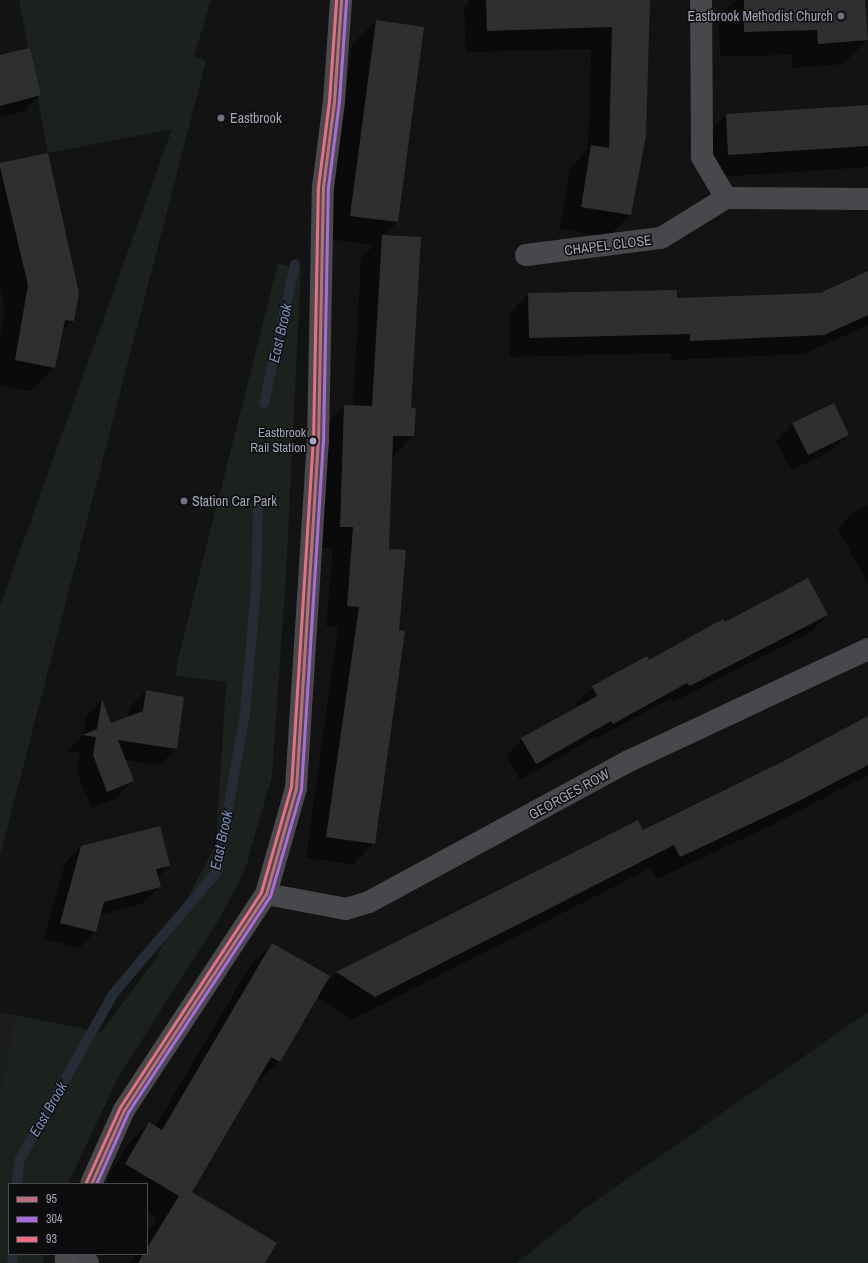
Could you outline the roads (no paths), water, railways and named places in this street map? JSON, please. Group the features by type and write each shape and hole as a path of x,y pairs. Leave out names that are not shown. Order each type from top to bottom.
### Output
{"main road":[{"path":"91,1183 124,1110 266,894 296,788 318,442 323,187 334,101 341,0"}],"street":[{"path":"701,0 702,157 726,198 868,199"},
{"name":"CHAPEL CLOSE","path":"526,255 661,238 726,198"},
{"name":"GEORGES ROW","path":"266,894 346,909 369,902 629,761 868,649"},
{"path":"81,1255 88,1263"}],"waterway":[{"name":"East Brook","path":"264,403 295,264"},
{"name":"East Brook","path":"17,1183 19,1161 113,994 217,872 245,713 256,588 258,508"},
{"name":"East Brook","path":"12,1263 13,1255"}],"place":[{"name":"Eastbrook Methodist Church","path":"841,16"},
{"name":"Eastbrook","path":"221,118"},
{"name":"Eastbrook Rail Station","path":"313,441"},
{"name":"Station Car Park","path":"184,501"}]}
